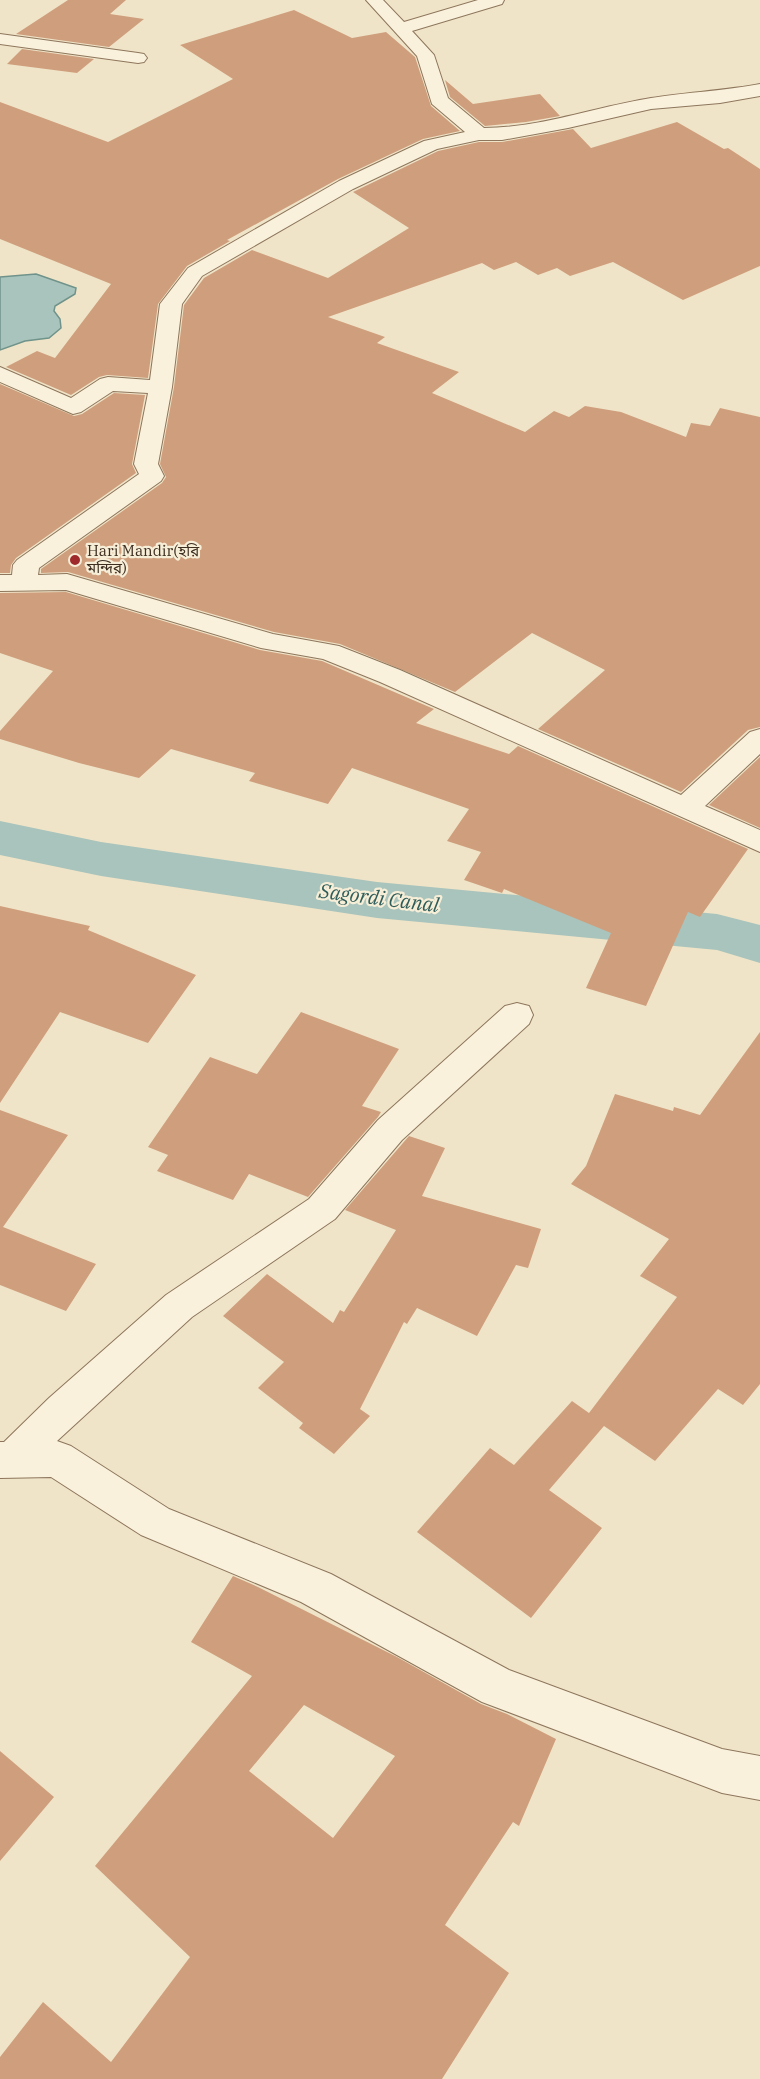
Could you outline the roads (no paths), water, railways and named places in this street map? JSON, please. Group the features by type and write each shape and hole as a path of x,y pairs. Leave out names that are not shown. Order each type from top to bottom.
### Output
{"street":[{"path":"374,0 425,55 439,100 479,134"},
{"path":"400,29 496,0"},
{"path":"0,39 138,58"},
{"path":"13,582 26,565 152,476 146,464 161,387 171,304 195,272 346,185 431,145 479,134 513,132 651,103 720,97 760,90"},
{"path":"0,374 73,407 108,384 161,387"},
{"path":"13,582 67,582 270,642 329,652 390,676 760,842"},
{"path":"685,808 760,738"},
{"path":"6,1460 179,1306 322,1209 390,1130 517,1015"},
{"path":"6,1460 57,1459 155,1522 316,1588 498,1687 722,1772 760,1778"}],"water":[{"path":"36,274 76,288 75,294 55,306 54,311 60,319 61,328 49,338 25,341 0,350 0,277"}],"waterway":[{"name":"Sagordi Canal","path":"0,838 101,859 377,900 717,932 760,944"}],"place":[{"name":"Hari Mandir(হরি মন্দির)","path":"75,560"}]}
